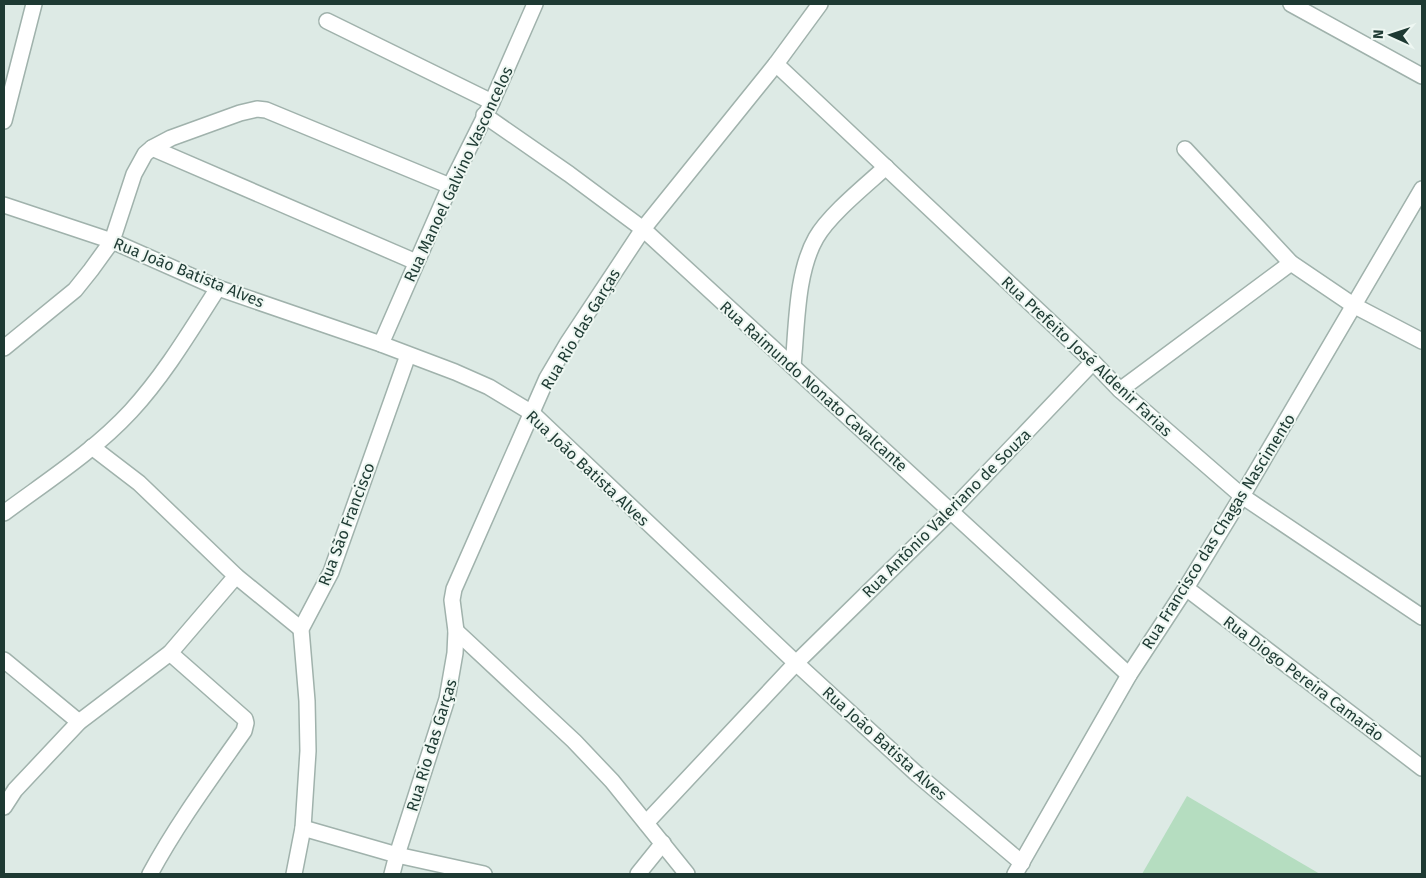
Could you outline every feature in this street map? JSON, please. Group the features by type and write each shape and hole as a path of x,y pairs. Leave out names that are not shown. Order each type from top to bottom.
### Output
{"street":[{"path":"4,122 34,4"},
{"name":"Rua Manoel Galvino Vasconcelos","path":"381,344 450,186 536,4"},
{"name":"Rua Rio das Garças","path":"392,874 447,699 453,672 456,631 452,611 454,589 547,378 567,344 643,229 776,64 820,4"},
{"path":"1291,4 1422,76"},
{"name":"Rua Raimundo Nonato Cavalcante","path":"327,21 488,108 569,174 643,229 1129,675"},
{"name":"Rua Prefeito José Aldenir Farias","path":"776,64 1093,362 1120,390 1242,496 1422,617"},
{"path":"4,348 74,290 112,241 134,174 145,154 152,148 172,138 240,113 257,109 266,110 450,186"},
{"path":"152,148 416,262"},
{"path":"1185,149 1291,263 1353,305 1422,341"},
{"path":"793,366 800,291 807,257 816,237 828,221 886,167"},
{"name":"Rua Francisco das Chagas Nascimento","path":"1018,869 1129,675 1186,588 1242,496 1422,189"},
{"name":"Rua João Batista Alves","path":"4,205 112,241 218,288 456,372 489,387 532,413 796,663 1018,869"},
{"path":"1120,390 1291,263"},
{"path":"4,513 92,447 130,412 165,370 218,288"},
{"name":"Rua São Francisco","path":"301,629 331,572 408,355"},
{"name":"Rua Antônio Valeriano de Souza","path":"646,823 796,663 951,510 1093,362"},
{"path":"92,447 139,483 236,576 301,629 307,701 308,751 302,828 294,874"},
{"path":"4,807 15,790 79,722 170,653 236,576"},
{"name":"Rua Diogo Pereira Camarão","path":"1186,588 1422,768"},
{"path":"456,631 574,741 612,781 664,843 687,874"},
{"path":"150,874 200,793 246,726 245,719 170,653"},
{"path":"4,660 79,722"},
{"path":"302,828 397,854 484,874"},
{"path":"638,874 664,843"}],"green space":[{"path":"1187,796 1320,874 1142,874"}]}
